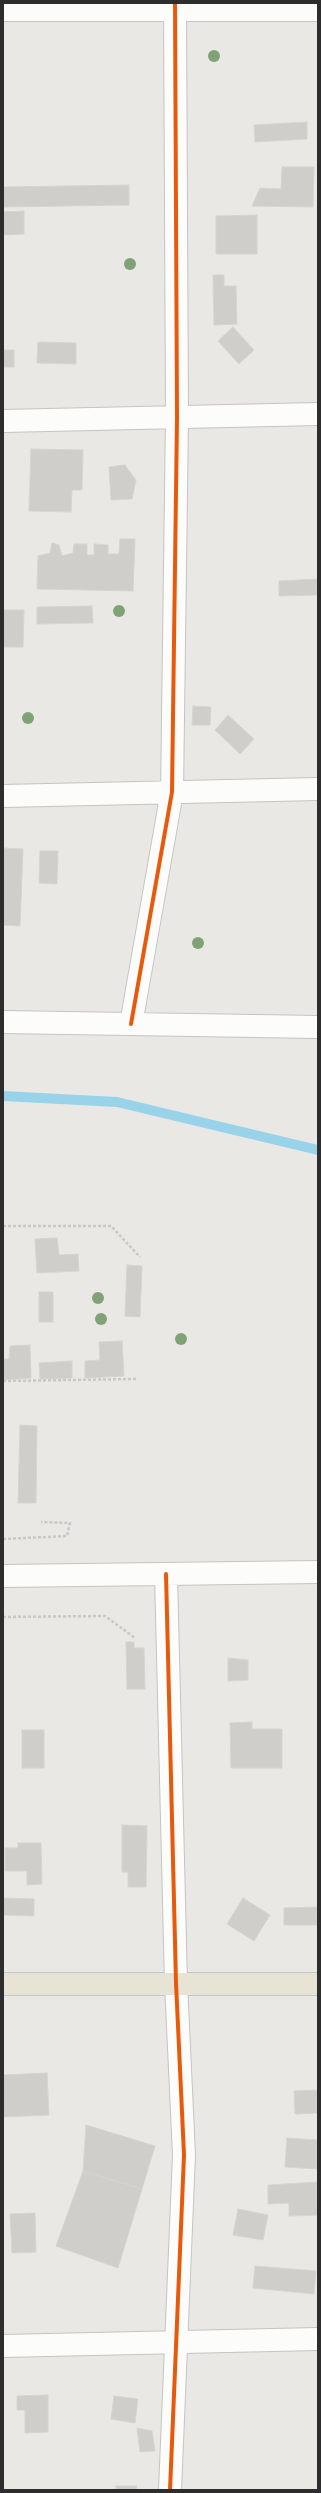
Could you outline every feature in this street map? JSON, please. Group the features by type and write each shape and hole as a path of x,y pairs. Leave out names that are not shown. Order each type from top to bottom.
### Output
{"main road":[{"path":"3,1984 318,1984"}],"street":[{"path":"131,1024 172,792 177,417 175,6"},
{"path":"3,10 175,6 256,6 318,10"},
{"path":"3,421 318,414"},
{"path":"3,796 318,789"},
{"path":"3,1022 318,1027"},
{"path":"3,1576 318,1572"},
{"path":"166,1574 176,1983 184,2155 170,2490"},
{"path":"3,2346 176,2344 318,2338"}],"path":[{"path":"3,1226 111,1226 140,1257"},
{"path":"3,1381 138,1379"},
{"path":"3,1539 67,1536 70,1523 41,1522"},
{"path":"3,1617 105,1616 135,1638"}],"building":[{"path":"307,122 307,139 255,142 254,125"},
{"path":"282,167 314,167 313,207 252,206 260,188 281,189"},
{"path":"129,185 129,205 3,207 3,187"},
{"path":"24,211 24,234 3,235 3,212"},
{"path":"257,215 257,254 216,254 216,216"},
{"path":"213,275 224,275 224,286 236,286 237,324 214,325"},
{"path":"233,327 254,350 239,364 218,341"},
{"path":"38,342 76,343 76,364 37,363"},
{"path":"3,350 14,350 14,367 3,367"},
{"path":"31,449 83,450 82,490 72,490 71,512 29,511"},
{"path":"125,465 136,480 132,499 111,500 109,467"},
{"path":"120,539 135,539 133,591 37,589 38,556 50,553 52,543 59,545 62,556 73,553 74,544 87,544 87,555 94,555 94,544 108,545 108,554 119,554"},
{"path":"318,579 318,597 317,595 279,596 279,581"},
{"path":"92,606 93,623 37,624 37,607"},
{"path":"3,610 24,610 23,647 3,647"},
{"path":"193,706 211,707 210,725 192,725"},
{"path":"228,715 254,739 240,754 215,730"},
{"path":"3,848 23,849 20,926 3,925"},
{"path":"40,851 58,851 57,884 39,883"},
{"path":"57,1238 59,1255 78,1254 79,1271 37,1273 35,1239"},
{"path":"127,1265 142,1266 140,1317 125,1316"},
{"path":"39,1292 53,1292 53,1322 39,1322"},
{"path":"122,1341 124,1376 85,1378 85,1361 100,1360 99,1342"},
{"path":"30,1345 31,1378 3,1380 3,1359 9,1359 10,1346"},
{"path":"72,1361 72,1378 40,1379 39,1363"},
{"path":"20,1425 37,1426 36,1503 18,1503"},
{"path":"126,1642 134,1642 134,1648 144,1648 145,1689 127,1689"},
{"path":"228,1658 248,1660 248,1680 228,1681"},
{"path":"252,1722 252,1729 282,1729 282,1768 231,1768 230,1723"},
{"path":"22,1730 44,1730 44,1768 22,1768"},
{"path":"122,1825 147,1826 146,1887 128,1887 128,1872 122,1872"},
{"path":"18,1843 41,1843 42,1884 27,1885 27,1871 5,1871 5,1848 18,1848"},
{"path":"3,1898 34,1899 34,1916 3,1915"},
{"path":"243,1898 270,1915 254,1941 227,1924"},
{"path":"318,1907 318,1925 284,1925 284,1908"},
{"path":"47,2073 49,2115 3,2117 3,2075"},
{"path":"318,2090 318,2113 295,2114 294,2091"},
{"path":"86,2125 155,2146 142,2189 83,2171"},
{"path":"287,2138 318,2140 318,2169 285,2167"},
{"path":"83,2171 142,2189 118,2268 56,2246"},
{"path":"318,2182 318,2215 289,2216 289,2203 268,2204 268,2185"},
{"path":"238,2209 268,2215 263,2240 233,2235"},
{"path":"35,2213 36,2252 12,2253 10,2214"},
{"path":"255,2266 316,2271 314,2294 253,2288"},
{"path":"48,2395 48,2432 25,2433 25,2410 17,2410 17,2396"},
{"path":"114,2396 138,2399 135,2423 111,2419"},
{"path":"137,2428 152,2431 155,2451 140,2452"},
{"path":"116,2486 137,2486 136,2490 116,2490"}],"waterway":[{"path":"3,1096 117,1102 318,1150"}],"cycle path":[{"path":"131,1024 172,792 177,417 175,3"},
{"path":"166,1574 176,1983 184,2155 170,2490"}]}
